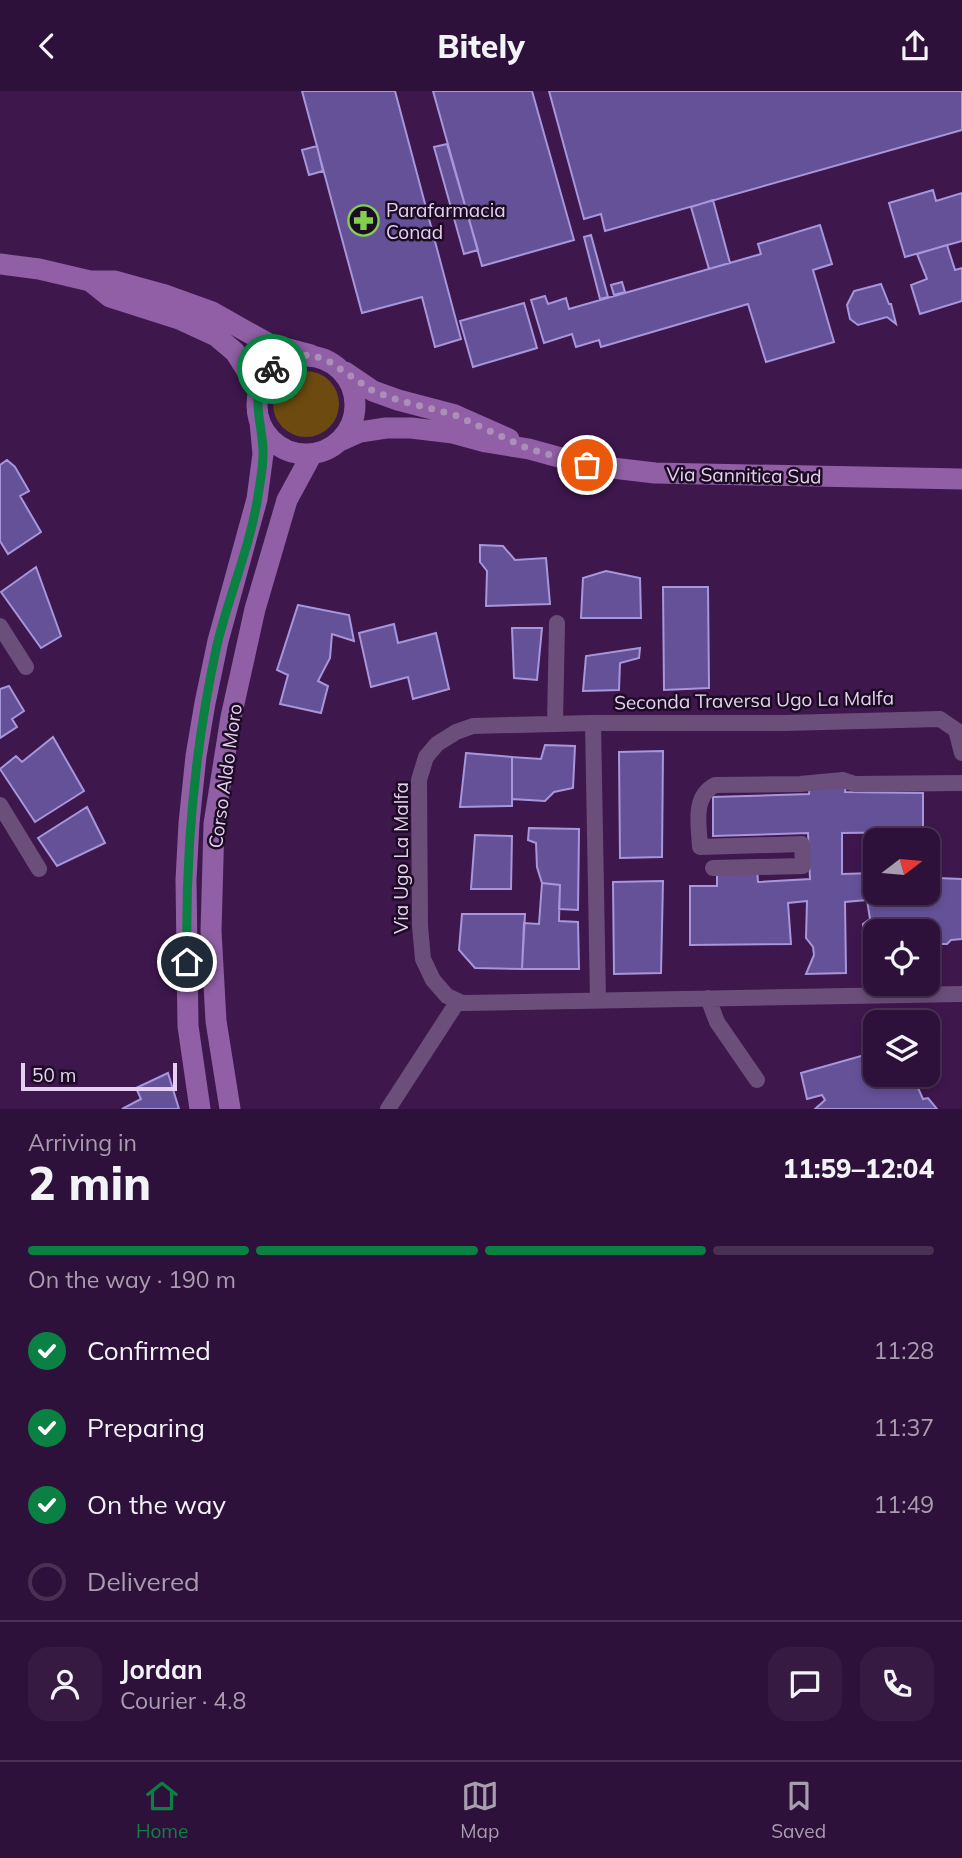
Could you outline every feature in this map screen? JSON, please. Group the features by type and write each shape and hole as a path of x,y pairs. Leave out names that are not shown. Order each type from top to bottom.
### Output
{"main road":[{"path":"0,264 39,269 90,281 115,281 163,294 212,312 269,344 327,360 341,369 350,382 355,405 350,428 340,441 327,450 312,454 281,448 268,437 260,422"},
{"path":"90,281 110,297 179,319 216,336 235,352 259,390"},
{"path":"200,1109 188,1026 186,880 196,756 218,641 257,499 263,454 257,406 259,390 266,375 279,363 294,356 311,355"},
{"name":"Via Sannitica Sud","path":"341,369 373,391 455,415 529,449"},
{"name":"Via Sannitica Sud","path":"340,441 360,432 411,428 453,433 587,465 655,473 962,479"},
{"name":"Corso Aldo Moro","path":"230,1109 216,1021 211,930 214,824 231,717 256,609 287,500 312,454"}],"street":[{"path":"555,723 558,623"},
{"path":"0,626 26,667"},
{"name":"Seconda Traversa Ugo La Malfa","path":"598,1000 593,723 784,723 940,719 956,730 962,753"},
{"name":"Via Ugo La Malfa","path":"458,1001 447,996 433,980 423,959 420,926 419,780 426,757 437,744 456,732 473,726 593,723"},
{"path":"713,868 803,866 802,845 700,847 698,803 706,789 715,785 800,784 843,780 855,784 962,783"},
{"path":"0,805 39,869"},
{"path":"388,1109 458,1001 962,994"},
{"path":"708,998 717,1022 757,1080"}],"shaded area":[{"path":"300,371 312,371 324,376 334,386 339,404 337,417 324,432 312,437 300,437 288,432 278,422 273,410 273,398 278,386 288,376"}],"building":[{"path":"302,91 395,91 461,339 435,347 422,297 362,313"},
{"path":"433,91 532,91 574,240 482,266"},
{"path":"549,91 962,91 962,130 605,231 601,214 584,219"},
{"path":"447,144 478,250 464,254 434,147"},
{"path":"317,146 323,171 309,175 302,150"},
{"path":"933,190 936,201 962,193 962,241 905,257 889,203"},
{"path":"713,200 730,263 709,269 691,207"},
{"path":"820,225 832,264 813,270 834,342 766,362 748,304 601,347 599,340 576,347 572,334 544,343 531,300 545,296 548,304 566,298 569,309 761,254 758,244"},
{"path":"591,235 608,297 600,299 584,237"},
{"path":"947,245 955,270 962,268 962,301 920,314 911,285 927,279 917,254"},
{"path":"622,282 625,292 614,295 611,285"},
{"path":"881,284 891,304 896,324 887,317 858,325 850,319 847,305 854,291"},
{"path":"524,303 537,348 473,367 460,321"},
{"path":"7,460 15,467 29,491 20,496 41,532 8,554 0,541 0,465"},
{"path":"480,545 503,546 515,560 546,558 550,604 486,606 487,571 480,562"},
{"path":"36,567 61,636 41,648 1,592"},
{"path":"606,571 640,578 641,618 581,618 583,578"},
{"path":"663,587 708,587 709,688 664,690"},
{"path":"298,605 349,615 354,641 332,634 330,658 318,681 328,686 321,713 280,704 288,675 277,670"},
{"path":"394,624 398,643 436,633 449,689 413,699 408,677 371,687 359,633"},
{"path":"512,628 542,628 537,680 514,678"},
{"path":"640,648 639,658 620,663 619,690 583,691 586,656"},
{"path":"9,686 24,711 12,719 17,727 0,738 0,689"},
{"path":"53,737 84,791 35,822 0,769 16,756 22,762"},
{"path":"545,745 575,746 573,788 554,792 545,801 512,799 512,757 541,759"},
{"path":"663,751 662,857 620,858 619,752"},
{"path":"466,753 512,757 512,806 460,807"},
{"path":"810,785 846,785 845,792 923,793 923,828 863,828 863,833 842,833 842,874 863,873 863,900 845,902 846,973 806,974 814,955 813,947 806,938 807,901 788,903 791,944 690,945 690,886 717,886 717,871 757,868 758,882 810,879 808,833 713,836 713,797 809,794"},
{"path":"87,807 105,843 57,866 38,838"},
{"path":"529,828 579,829 578,910 559,909 560,885 542,883 537,867 536,843 528,840"},
{"path":"475,835 512,836 511,889 471,889"},
{"path":"940,878 962,879 962,939 940,944 940,919 870,919 868,905 940,905"},
{"path":"663,881 661,973 614,974 613,882"},
{"path":"542,883 560,885 559,921 578,922 579,969 522,969 524,923 539,924"},
{"path":"462,914 525,914 522,969 475,968 459,950"},
{"path":"863,1055 863,1087 919,1087 923,1099 928,1098 937,1109 815,1109 825,1100 822,1095 807,1099 801,1073"},
{"path":"168,1073 179,1109 122,1109 141,1099 136,1088"}],"way so far":[{"path":"272,369 294,356 311,355 327,360 373,391 455,415 484,426 529,449 587,465"}],"place":[{"name":"Parafarmacia Conad","path":"363,221"}],"route":[{"path":"187,962 186,880 196,756 218,641 257,499 263,454 257,406 259,390 272,369"}]}
